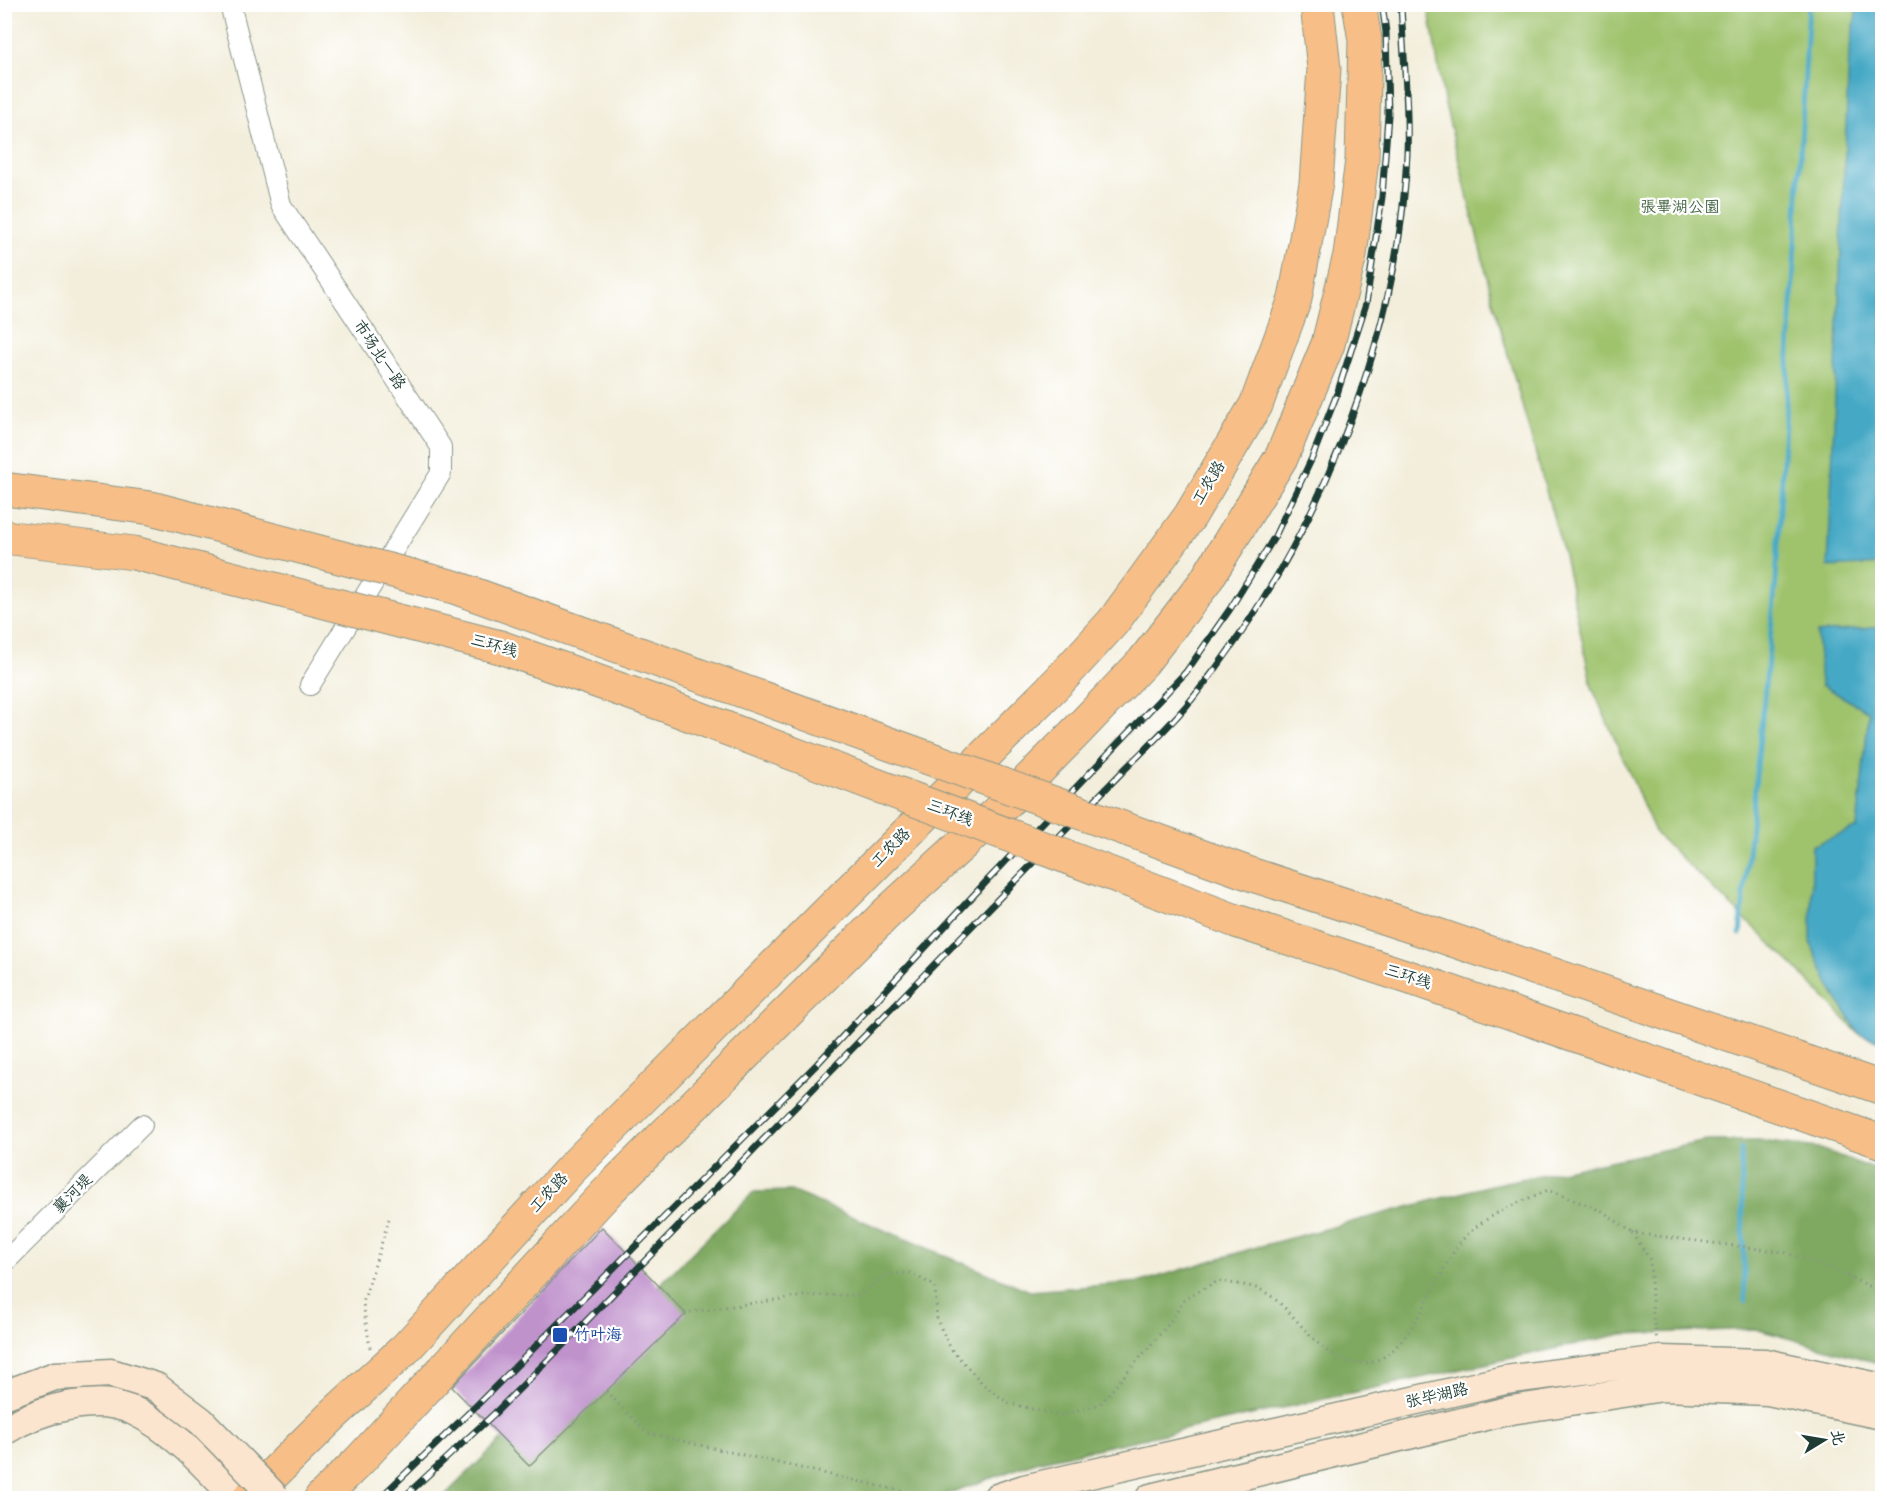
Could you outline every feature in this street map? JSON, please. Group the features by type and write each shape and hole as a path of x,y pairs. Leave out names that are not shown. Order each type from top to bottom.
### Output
{"highway":[{"name":"工农路","path":"249,1498 405,1349 579,1161 1060,680 1113,622 1190,516 1256,405 1295,299 1316,183 1324,69 1317,4"},
{"path":"321,1498 359,1461 610,1189 887,913 995,814 1083,725 1143,662 1205,582 1282,456 1328,344 1350,255 1362,160 1365,40 1359,4"},
{"path":"4,489 151,507 454,587 1257,876 1429,932 1882,1088"},
{"name":"三环线","path":"4,537 134,553 500,647 667,706 1236,921 1414,979 1882,1142"}],"main road":[{"name":"张毕湖路","path":"997,1498 1024,1489 1505,1380 1661,1360 1765,1363 1882,1388"},
{"path":"4,1395 55,1376 111,1373 156,1387 201,1421 276,1498"},
{"name":"张毕湖路","path":"1150,1498 1511,1410 1663,1387 1768,1391 1882,1415"},
{"path":"4,1431 50,1409 92,1403 130,1409 167,1432 236,1498"},
{"path":"349,1498 350,1485 359,1461"},
{"path":"1065,1498 1147,1462"}],"street":[{"name":"市场北一路","path":"230,4 281,205 441,447 441,473 310,685"},
{"name":"襄河堤","path":"4,1263 142,1125"}],"path":[{"path":"684,1312 803,1296 860,1296 886,1274 910,1273 935,1286 937,1320 951,1349 984,1385 1008,1403 1060,1416 1100,1404 1167,1326 1186,1298 1218,1281 1262,1290 1301,1322 1329,1353 1356,1363 1381,1359 1410,1331 1466,1235 1492,1215 1548,1190 1602,1211 1633,1233 1650,1260 1653,1318 1661,1360"},
{"path":"374,1377 363,1303 389,1219"},
{"path":"1633,1233 1784,1252 1882,1292"},
{"path":"606,1391 647,1433 932,1498"}],"green space":[{"name":"張畢湖公園","path":"1428,5 1882,5 1882,1042 1859,1034 1794,966 1656,834 1592,687 1564,555 1493,301 1444,100"},
{"path":"1707,1141 1761,1141 1818,1148 1882,1172 1882,1364 1755,1329 1622,1334 1036,1462 936,1498 442,1498 754,1192 791,1191 1030,1291 1141,1282 1257,1247 1491,1185"}],"water":[{"path":"1858,4 1882,5 1882,564 1828,567 1849,52"},
{"path":"1882,627 1882,1042 1859,1034 1830,987 1811,944 1812,846 1857,827 1869,712 1821,685 1817,633"}],"building":[{"path":"602,1227 686,1314 529,1466 452,1387"}],"waterway":[{"path":"1740,934 1776,581 1809,4"},
{"path":"1741,1149 1745,1302"}],"railway":[{"path":"380,1498 478,1404 817,1064 1186,672 1230,609 1275,536 1312,458 1337,394 1366,304 1382,197 1388,115 1386,32 1382,4"},
{"path":"403,1498 494,1414 560,1348 1168,726 1192,699 1235,641 1275,579 1311,512 1342,443 1367,372 1387,299 1400,226 1407,154 1407,98 1401,4"}],"place":[{"name":"竹叶海","path":"560,1335"}]}
